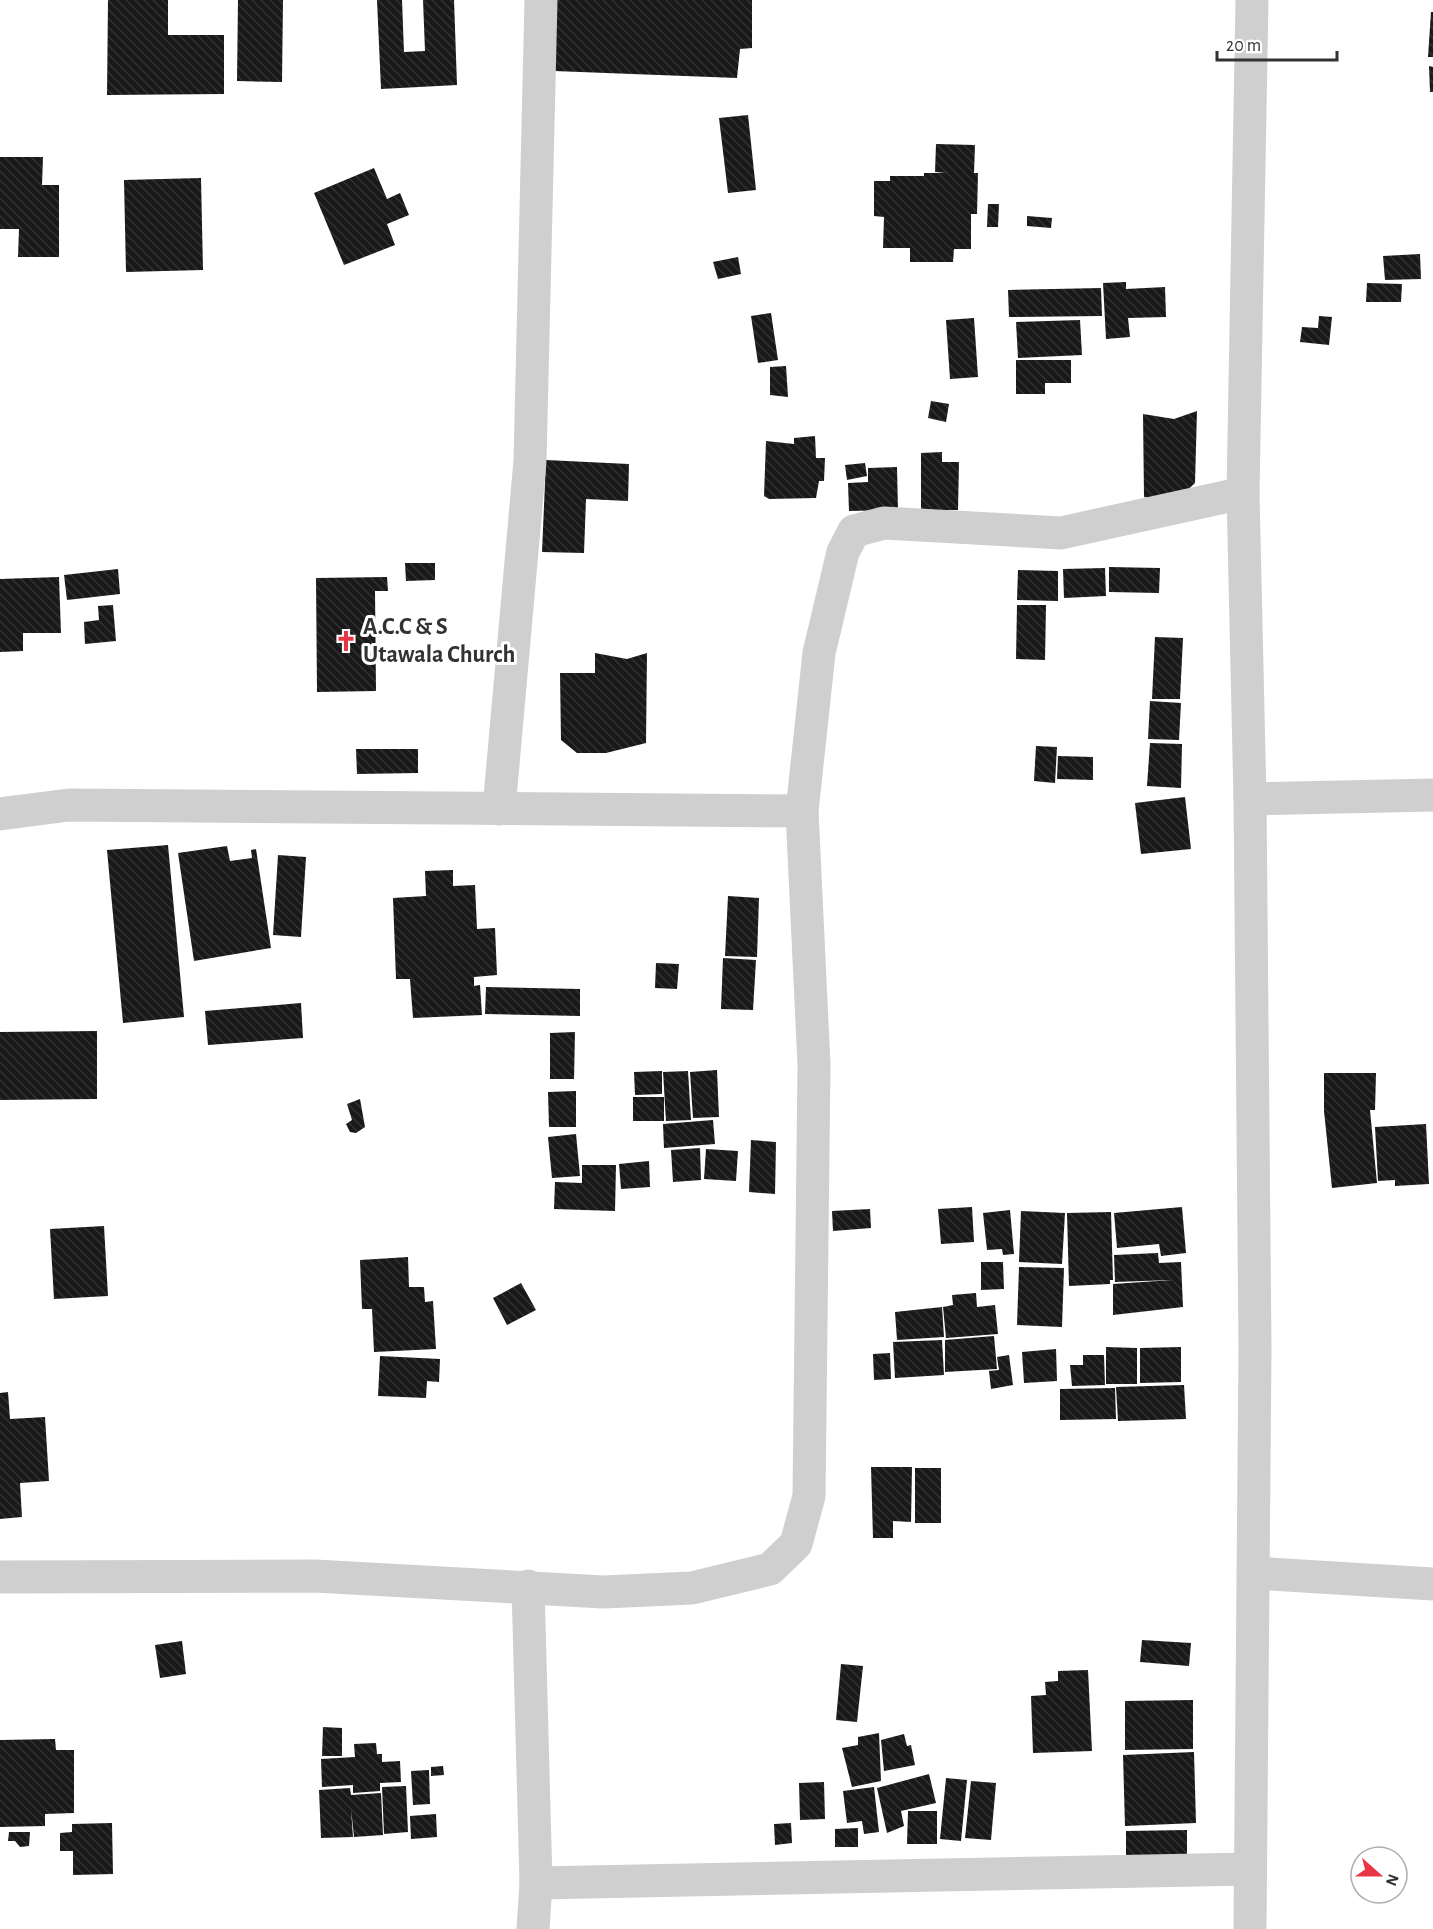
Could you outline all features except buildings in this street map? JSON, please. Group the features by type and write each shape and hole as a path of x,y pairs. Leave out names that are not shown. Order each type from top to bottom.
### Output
{"street":[{"path":"499,809 530,460 541,0"},
{"path":"1250,1929 1255,1573 1250,799 1243,493 1252,0"},
{"path":"0,1577 315,1576 528,1586 603,1592 692,1588 770,1569 796,1544 809,1496 814,1065 802,811 819,653 843,552 854,531 884,523 1061,533 1243,493"},
{"path":"1250,799 1433,795"},
{"path":"0,814 69,806 802,811"},
{"path":"1255,1573 1433,1584"},
{"path":"528,1586 536,1883 533,1929"},
{"path":"536,1883 1250,1869"}],"place":[{"name":"A.C.C & S Utawala Church","path":"346,641"}]}
